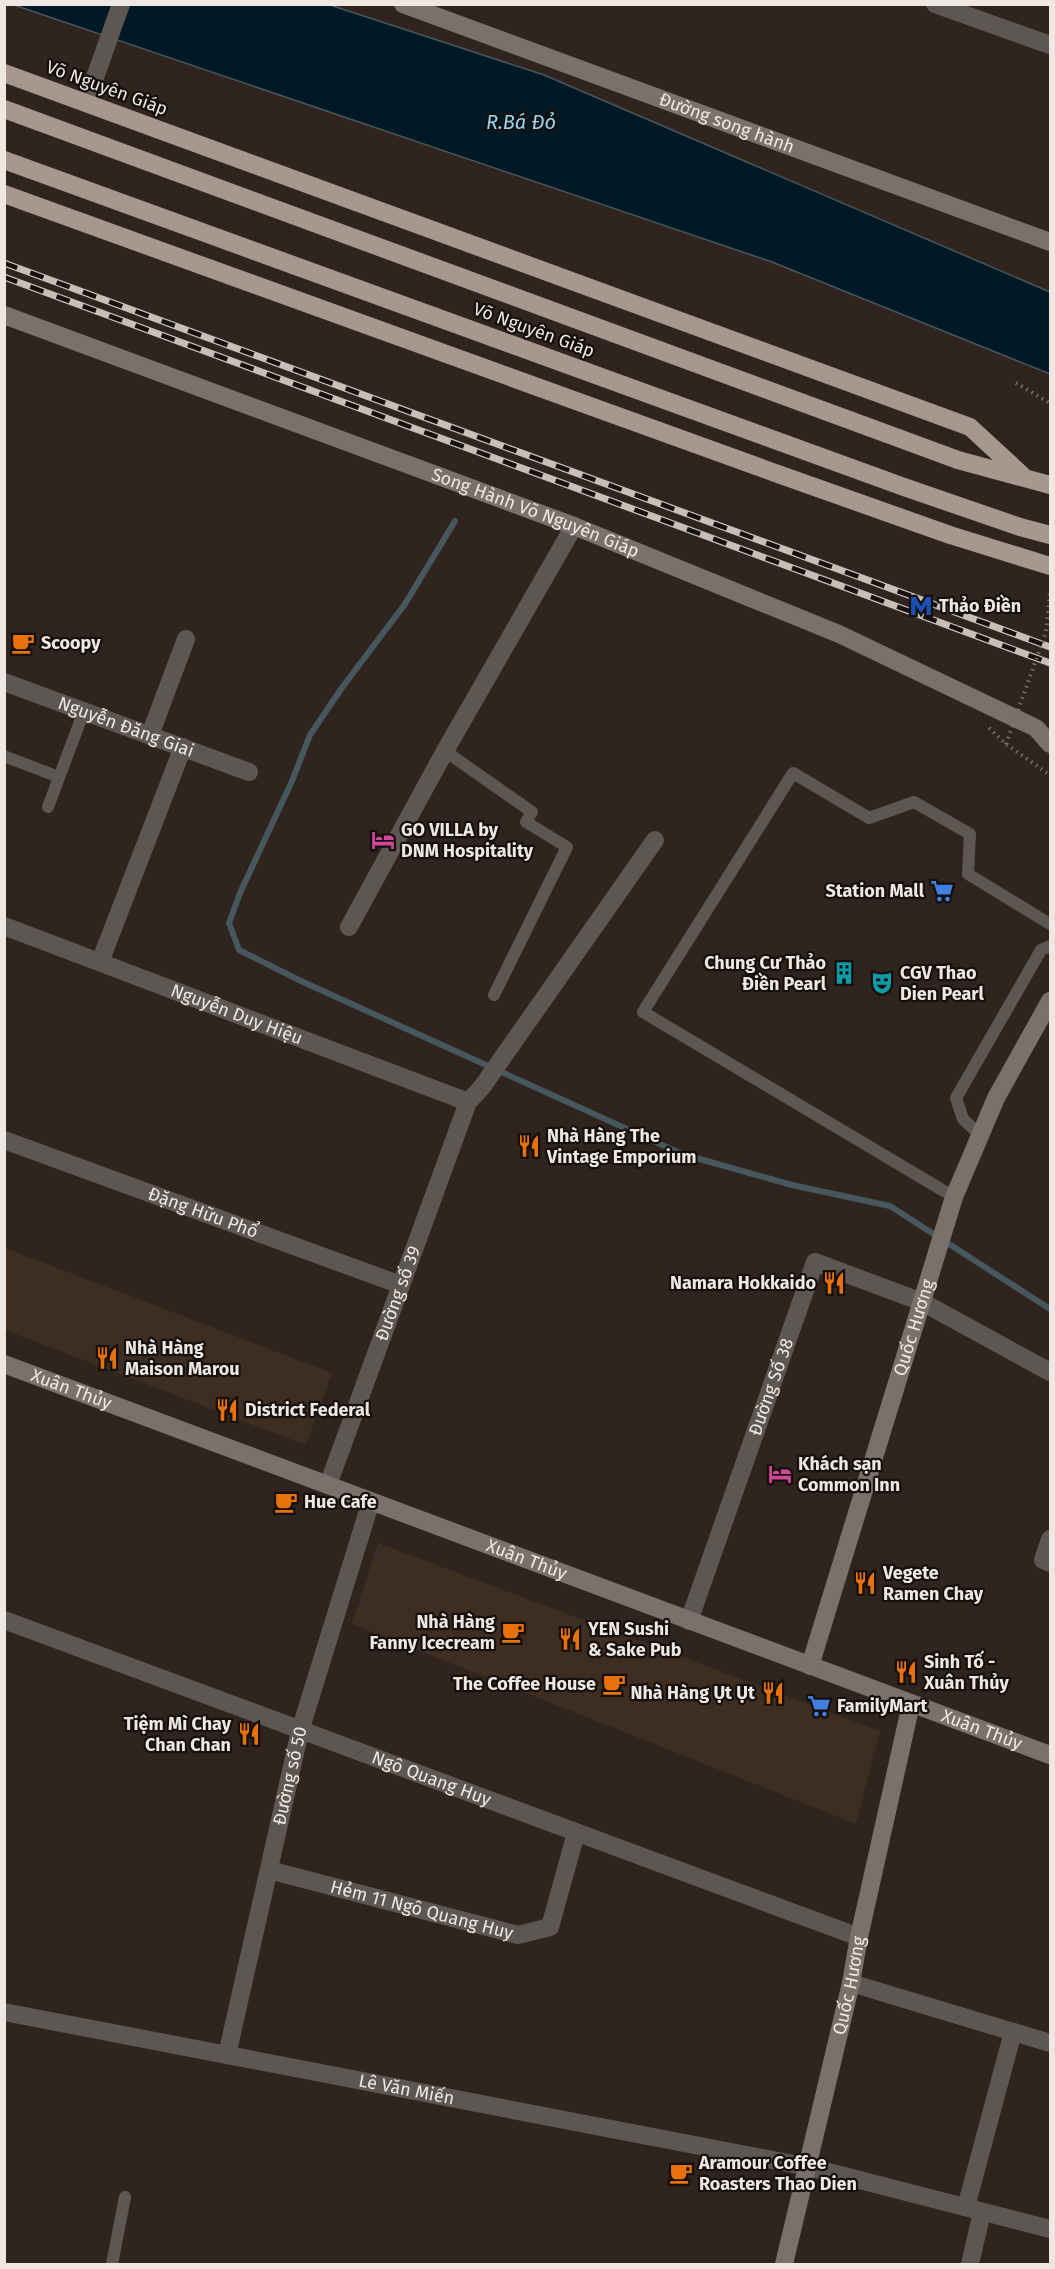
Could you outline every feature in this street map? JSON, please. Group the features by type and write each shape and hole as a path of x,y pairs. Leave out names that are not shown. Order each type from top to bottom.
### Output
{"highway":[{"name":"Võ Nguyên Giáp","path":"4,73 970,427 1025,478"},
{"name":"Võ Nguyên Giáp","path":"4,109 958,460 1050,484"},
{"name":"Võ Nguyên Giáp","path":"4,160 904,487 1050,535"},
{"path":"4,194 755,466 950,535 1050,566"}],"street":[{"path":"86,103 121,4"},
{"name":"Đường song hành","path":"403,4 1050,242"},
{"path":"935,4 1050,45"},
{"name":"Song Hành Võ Nguyên Giáp","path":"4,315 574,526 839,634 1036,728 1050,744"},
{"path":"350,927 445,751 574,526"},
{"path":"150,735 186,639"},
{"name":"Nguyễn Đăng Giai","path":"4,682 249,772"},
{"path":"100,962 183,747"},
{"path":"468,1102 482,1087 655,840"},
{"name":"Nguyễn Duy Hiệu","path":"4,926 468,1102"},
{"name":"Quốc Hương","path":"810,1666 954,1197 996,1098 1050,1001"},
{"name":"Đường số 39","path":"328,1485 468,1102"},
{"name":"Đặng Hữu Phổ","path":"4,1140 401,1285"},
{"name":"Đường Số 38","path":"689,1621 815,1262 922,1302"},
{"path":"922,1302 1050,1372"},
{"name":"Xuân Thủy","path":"4,1364 1050,1755"},
{"name":"Đường số 50","path":"227,2055 300,1731 371,1501"},
{"path":"1047,1562 1050,1539"},
{"name":"Ngô Quang Huy","path":"4,1620 859,1937"},
{"name":"Quốc Hương","path":"784,2265 851,1983 859,1937 911,1704"},
{"name":"Hẻm 11 Ngô Quang Huy","path":"268,1870 518,1935 550,1927 576,1833"},
{"path":"851,1983 1050,2043"},
{"name":"Lê Văn Miến","path":"4,2012 808,2167 1050,2229"},
{"path":"970,2265 974,2210 1013,2032"}],"lane":[{"path":"48,807 84,711"},
{"path":"445,751 532,812 526,822 567,847 494,995"},
{"path":"4,756 59,777"},
{"path":"954,1197 643,1012 793,773 869,818 914,802 970,834 968,874 1050,924"},
{"path":"980,1135 963,1119 956,1098 1041,950 1050,946"},
{"path":"112,2265 124,2197"}],"path":[{"path":"1016,383 1050,403"},
{"path":"1050,592 1046,632 1006,744 1050,775"}],"shaded area":[{"path":"5,1248 332,1373 306,1445 5,1330"},
{"path":"378,1543 880,1731 856,1824 352,1624"}],"water":[{"name":"R.Bá Đỏ","path":"14,5 330,5 544,75 1050,292 1050,374 772,262"}],"waterway":[{"path":"455,521 405,604 341,689 310,735 229,923 239,950 301,981 682,1154 792,1185 890,1206 1050,1309"}],"railway":[{"path":"4,263 1050,647"},
{"path":"4,277 1050,663"}],"place":[{"name":"Thảo Điền","path":"921,606"},
{"name":"Scoopy","path":"23,643"},
{"name":"GO VILLA by DNM Hospitality","path":"383,840"},
{"name":"Station Mall","path":"942,891"},
{"name":"Chung Cư Thảo Điền Pearl","path":"844,973"},
{"name":"CGV Thao Dien Pearl","path":"882,983"},
{"name":"Nhà Hàng The Vintage Emporium","path":"529,1146"},
{"name":"Namara Hokkaido","path":"834,1283"},
{"name":"Nhà Hàng Maison Marou","path":"107,1358"},
{"name":"District Federal","path":"227,1410"},
{"name":"Khách sạn Common Inn","path":"780,1474"},
{"name":"Hue Cafe","path":"286,1502"},
{"name":"Vegete Ramen Chay","path":"865,1583"},
{"name":"Nhà Hàng Fanny Icecream","path":"513,1632"},
{"name":"YEN Sushi & Sake Pub","path":"570,1639"},
{"name":"Sinh Tố - Xuân Thủy","path":"906,1672"},
{"name":"The Coffee House","path":"614,1684"},
{"name":"Nhà Hàng Ụt Ụt","path":"773,1693"},
{"name":"FamilyMart","path":"819,1706"},
{"name":"Tiệm Mì Chay Chan Chan","path":"249,1734"},
{"name":"Aramour Coffee Roasters Thao Dien","path":"681,2173"}]}
